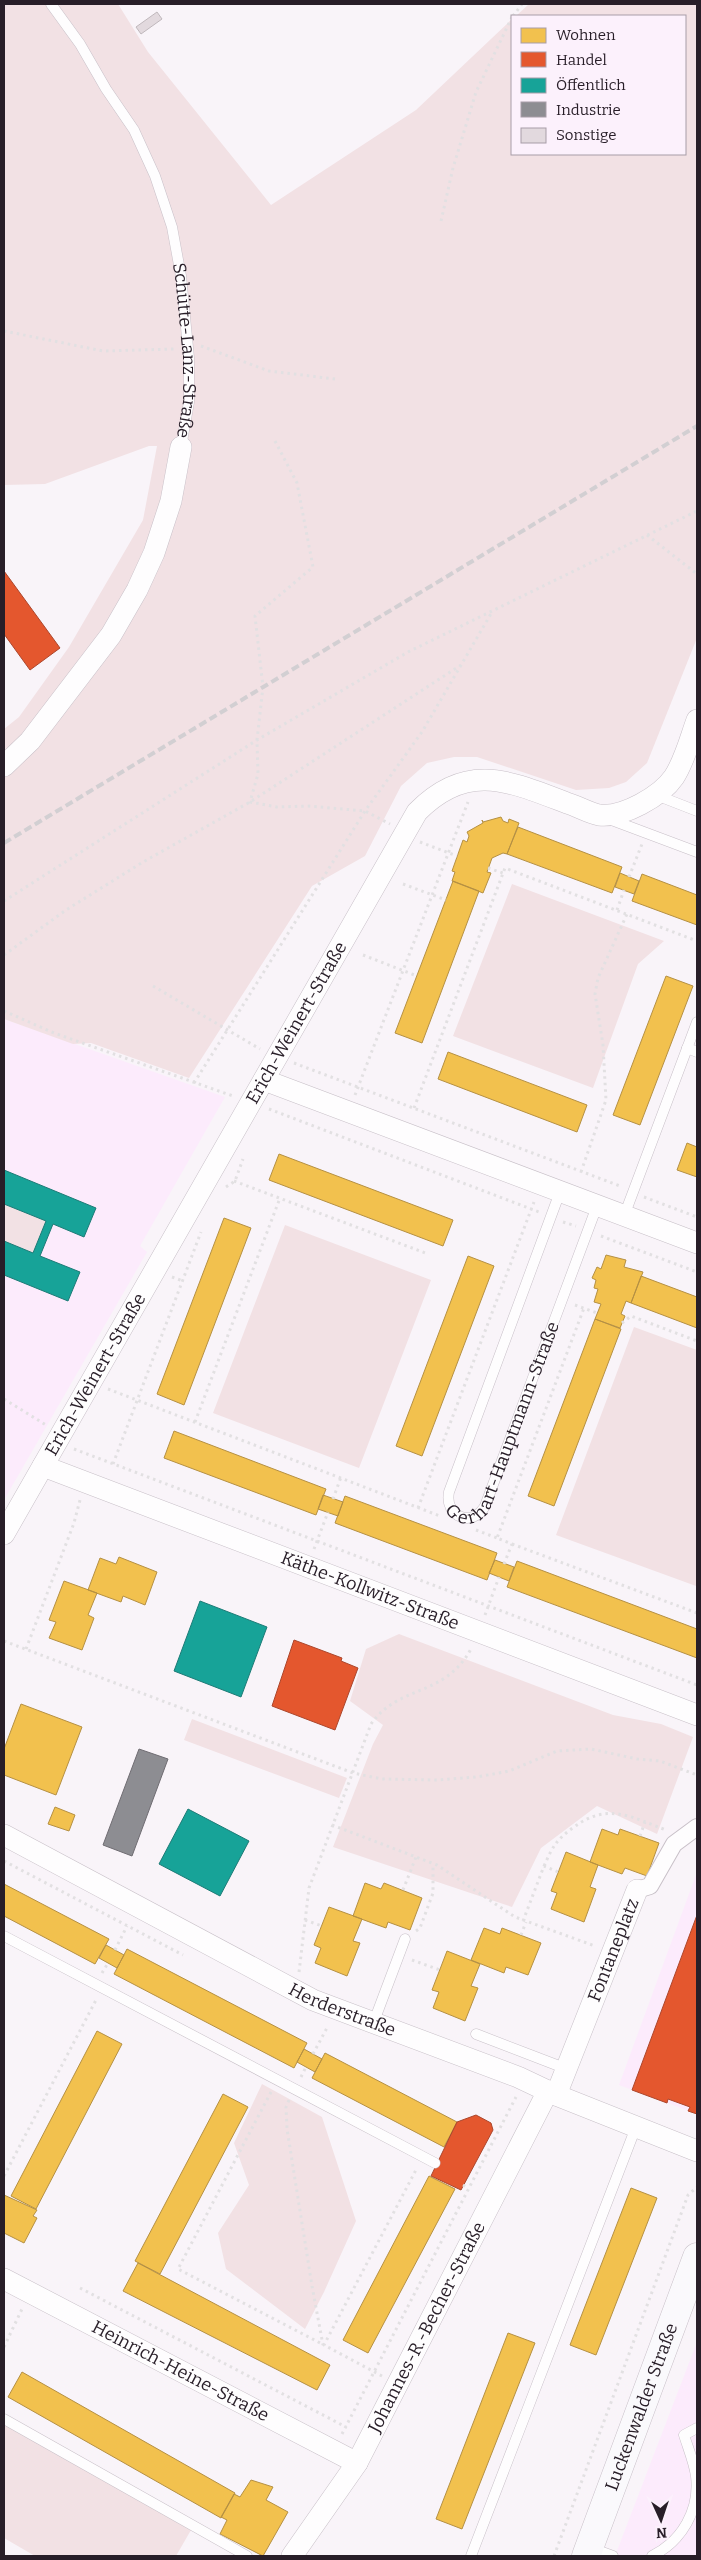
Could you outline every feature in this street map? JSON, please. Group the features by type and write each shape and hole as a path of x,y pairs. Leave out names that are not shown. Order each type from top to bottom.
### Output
{"main road":[{"name":"Luckenwalder Straße","path":"596,2553 697,2257"}],"street":[{"name":"Schütte-Lanz-Straße","path":"4,766 30,742 111,634 137,590 154,553 171,502 181,447"},
{"path":"599,815 633,808 656,795 675,775 697,720"},
{"name":"Erich-Weinert-Straße","path":"4,1534 91,1383 216,1181 251,1103 417,812 442,791 472,780 504,780 599,815"},
{"path":"264,1080 697,1243"},
{"name":"Käthe-Kollwitz-Straße","path":"43,1466 697,1715"},
{"name":"Fontaneplatz","path":"552,2093 567,2069 637,1890 650,1886 674,1844 691,1832"},
{"name":"Herderstraße","path":"4,1835 296,1992 336,2010 518,2077 552,2093 697,2151"},
{"name":"Johannes-R.-Becher-Straße","path":"292,2556 357,2463 552,2093"},
{"name":"Heinrich-Heine-Straße","path":"4,2279 357,2463"}],"lane":[{"name":"Schütte-Lanz-Straße","path":"51,4 80,44 106,89 134,130 155,176 172,227 181,276 188,349 189,402 181,447"},
{"path":"656,795 697,811"},
{"path":"599,815 697,852"},
{"path":"624,1216 692,1050 697,1022"},
{"name":"Gerhart-Hauptmann-Straße","path":"551,1188 449,1492 448,1498 451,1510 460,1517 472,1518 482,1511 485,1506 597,1206"},
{"path":"4,1936 435,2163"},
{"path":"373,2024 405,1939"},
{"path":"476,2034 567,2069"},
{"path":"471,2556 636,2127"},
{"path":"4,2419 247,2556"},
{"path":"652,2556 676,2538 691,2514 696,2495 696,2476 684,2435 697,2428"}],"path":[{"path":"514,15 522,4"},
{"path":"441,221 453,168 476,92 511,21"},
{"path":"4,330 103,350 188,349"},
{"path":"187,334 204,349 268,371 335,379"},
{"path":"250,802 258,774 257,740 263,687 255,616 313,567 297,483 275,441"},
{"path":"4,901 257,740 408,652 697,511"},
{"path":"647,535 697,574"},
{"path":"194,1082 364,811 422,732 492,611"},
{"path":"4,956 66,910 143,862 250,802 462,664"},
{"path":"348,1112 430,894 449,852 468,801"},
{"path":"250,802 277,807 308,806 364,811 405,831 414,839 457,856"},
{"path":"630,877 642,844"},
{"path":"488,868 503,873"},
{"path":"414,1108 505,868 697,941"},
{"path":"403,884 446,900"},
{"path":"617,910 624,890"},
{"path":"581,1172 606,1100 596,994 598,978 627,914"},
{"path":"363,955 417,976"},
{"path":"153,986 227,1030 278,1057 697,1217"},
{"path":"4,1011 54,1033 194,1082 532,1209"},
{"path":"216,1181 235,1181"},
{"path":"216,1181 235,1181 428,1254"},
{"path":"418,1508 532,1209 551,1188"},
{"path":"195,1422 280,1198"},
{"path":"113,1464 202,1229"},
{"path":"599,1235 697,1272"},
{"path":"573,1304 597,1313"},
{"path":"497,1538 584,1308"},
{"path":"622,1323 632,1316 697,1341"},
{"path":"91,1383 445,1518"},
{"path":"4,1399 59,1438 96,1458 697,1686"},
{"path":"26,1649 96,1458"},
{"path":"333,1499 341,1477"},
{"path":"307,1566 328,1512"},
{"path":"471,1528 697,1613"},
{"path":"504,1564 512,1544"},
{"path":"296,1992 309,1888 365,1737 378,1714 388,1705 448,1677 466,1658 479,1632 499,1577"},
{"path":"4,1641 352,1773 382,1779 437,1780 477,1777 509,1771 557,1751 591,1749 637,1759 660,1761 697,1775"},
{"path":"521,1935 544,1866 557,1840 591,1816 616,1813 645,1822 691,1832"},
{"path":"640,1836 645,1822"},
{"path":"332,1826 449,1871 524,1922 612,1952"},
{"path":"403,1890 416,1857"},
{"path":"405,1939 420,1928 431,1899 434,1885 433,1864"},
{"path":"544,1866 558,1872"},
{"path":"305,1920 322,1926"},
{"path":"115,1950 127,1926"},
{"path":"399,1955 440,1970"},
{"path":"4,2176 102,1988"},
{"path":"313,2054 336,2010"},
{"path":"277,2080 178,2269 397,2384"},
{"path":"294,2089 286,2107 287,2130 312,2286 324,2346"},
{"path":"334,2450 441,2247 468,2188 518,2095"},
{"path":"324,2346 423,2156"},
{"path":"463,2186 468,2188"},
{"path":"554,2556 688,2195 697,2187"},
{"path":"80,2288 346,2427"},
{"path":"4,2347 30,2292"}],"shaded area":[{"path":"4,4 118,4 148,52 271,205 416,110 511,20 511,155 686,155 686,15 517,15 529,4 697,4 697,638 647,763 626,782 609,788 576,790 477,757 454,757 427,763 401,786 365,856 312,886 189,1078 91,1043 73,1044 4,1019 4,729 19,717 69,647 143,520 157,446 149,446 45,484 4,485"},
{"path":"512,884 664,941 638,964 593,1088 453,1036"},
{"path":"4,1019 225,1097 140,1246 147,1252 4,1500"},
{"path":"4,1204 46,1221 33,1253 4,1241"},
{"path":"285,1225 431,1280 359,1468 213,1413"},
{"path":"634,1327 697,1350 696,1586 556,1535"},
{"path":"399,1634 613,1715 661,1724 693,1737 657,1834 597,1806 541,1848 512,1907 333,1847 373,1744 383,1725 350,1701 366,1649"},
{"path":"192,1719 347,1778 339,1798 184,1740"},
{"path":"697,1872 697,2114 619,2085"},
{"path":"262,2084 322,2117 356,2221 305,2329 226,2269 218,2233 249,2185 234,2143"},
{"path":"697,2342 697,2556 615,2556"},
{"path":"4,2424 191,2530 176,2556 35,2556 4,2538"}],"building: Wohnen":[{"path":"501,817 503,821 508,823 509,819 519,823 507,854 503,853 492,858 487,872 491,873 483,893 452,881 455,872 452,871 463,840 467,842 469,836 467,832 483,823 482,820 483,822"},
{"path":"518,827 622,867 612,893 507,854"},
{"path":"620,873 639,881 634,894 615,887"},
{"path":"642,874 697,895 697,925 632,901"},
{"path":"453,881 479,891 422,1043 395,1033"},
{"path":"666,976 693,986 640,1125 613,1115"},
{"path":"448,1052 587,1105 577,1132 438,1079"},
{"path":"687,1143 697,1147 697,1177 677,1170"},
{"path":"279,1154 453,1220 443,1246 269,1180"},
{"path":"224,1218 251,1228 184,1405 157,1394"},
{"path":"606,1255 626,1260 624,1267 643,1272 631,1303 626,1301 621,1314 625,1316 620,1328 595,1319 601,1304 594,1302 598,1289 594,1288 596,1280 592,1278 597,1267 601,1269"},
{"path":"468,1256 494,1266 422,1456 396,1446"},
{"path":"641,1276 697,1297 697,1328 631,1303"},
{"path":"595,1319 621,1329 554,1506 528,1496"},
{"path":"174,1431 326,1489 316,1515 164,1458"},
{"path":"323,1495 343,1502 338,1516 318,1509"},
{"path":"345,1496 497,1553 487,1580 335,1523"},
{"path":"119,1557 157,1572 145,1605 123,1596 121,1602 88,1590 100,1558 116,1564"},
{"path":"495,1560 514,1567 509,1581 489,1573"},
{"path":"517,1561 697,1629 697,1658 507,1587"},
{"path":"64,1581 97,1593 88,1615 94,1618 82,1650 49,1638 56,1622 49,1620"},
{"path":"21,1704 82,1727 56,1795 4,1775 4,1749"},
{"path":"55,1807 75,1815 69,1831 48,1824"},
{"path":"602,1829 618,1835 620,1829 659,1843 647,1876 625,1868 622,1874 590,1862"},
{"path":"566,1852 598,1865 590,1887 596,1889 584,1922 551,1909 557,1893 551,1891"},
{"path":"365,1883 381,1889 384,1883 422,1898 410,1930 388,1922 386,1928 353,1916"},
{"path":"4,1884 109,1939 95,1964 4,1916"},
{"path":"329,1907 362,1919 353,1941 360,1943 347,1976 315,1963 321,1948 314,1945"},
{"path":"484,1928 500,1934 502,1928 541,1943 528,1975 506,1967 504,1973 471,1960"},
{"path":"106,1945 124,1955 117,1968 99,1958"},
{"path":"127,1949 307,2043 294,2068 114,1974"},
{"path":"447,1951 480,1964 471,1986 478,1988 465,2021 433,2008 439,1992 432,1990"},
{"path":"97,2031 122,2044 36,2209 11,2196"},
{"path":"304,2049 322,2059 315,2072 297,2062"},
{"path":"325,2053 457,2122 444,2147 312,2078"},
{"path":"223,2094 248,2107 160,2274 135,2261"},
{"path":"429,2176 455,2189 368,2353 343,2340"},
{"path":"631,2188 657,2198 596,2355 570,2345"},
{"path":"4,2195 37,2210 33,2216 37,2218 24,2243 4,2233"},
{"path":"138,2263 330,2365 317,2390 123,2291"},
{"path":"508,2333 535,2343 462,2529 436,2519"},
{"path":"22,2372 235,2493 221,2518 8,2397"},
{"path":"251,2480 273,2487 266,2500 288,2512 263,2556 220,2534 227,2520 221,2517 234,2494 240,2497"}],"building: Handel":[{"path":"4,571 60,648 30,670 4,634"},
{"path":"294,1640 342,1658 341,1661 358,1668 335,1730 272,1706"},
{"path":"697,1915 697,2114 688,2111 690,2107 668,2099 667,2103 632,2090"},
{"path":"476,2115 491,2123 493,2130 461,2190 431,2176 457,2122"}],"building: Öffentlich":[{"path":"4,1170 96,1208 84,1237 53,1224 40,1256 80,1272 68,1301 4,1275 4,1241 33,1253 46,1221 4,1204"},
{"path":"200,1601 267,1627 241,1697 174,1671"},
{"path":"188,1809 249,1841 220,1896 159,1864"}],"building: Industrie":[{"path":"139,1749 168,1759 132,1856 103,1845"}],"building: Sonstige":[{"path":"157,12 162,19 141,34 136,27"}],"railway":[{"path":"4,843 697,426"}]}
